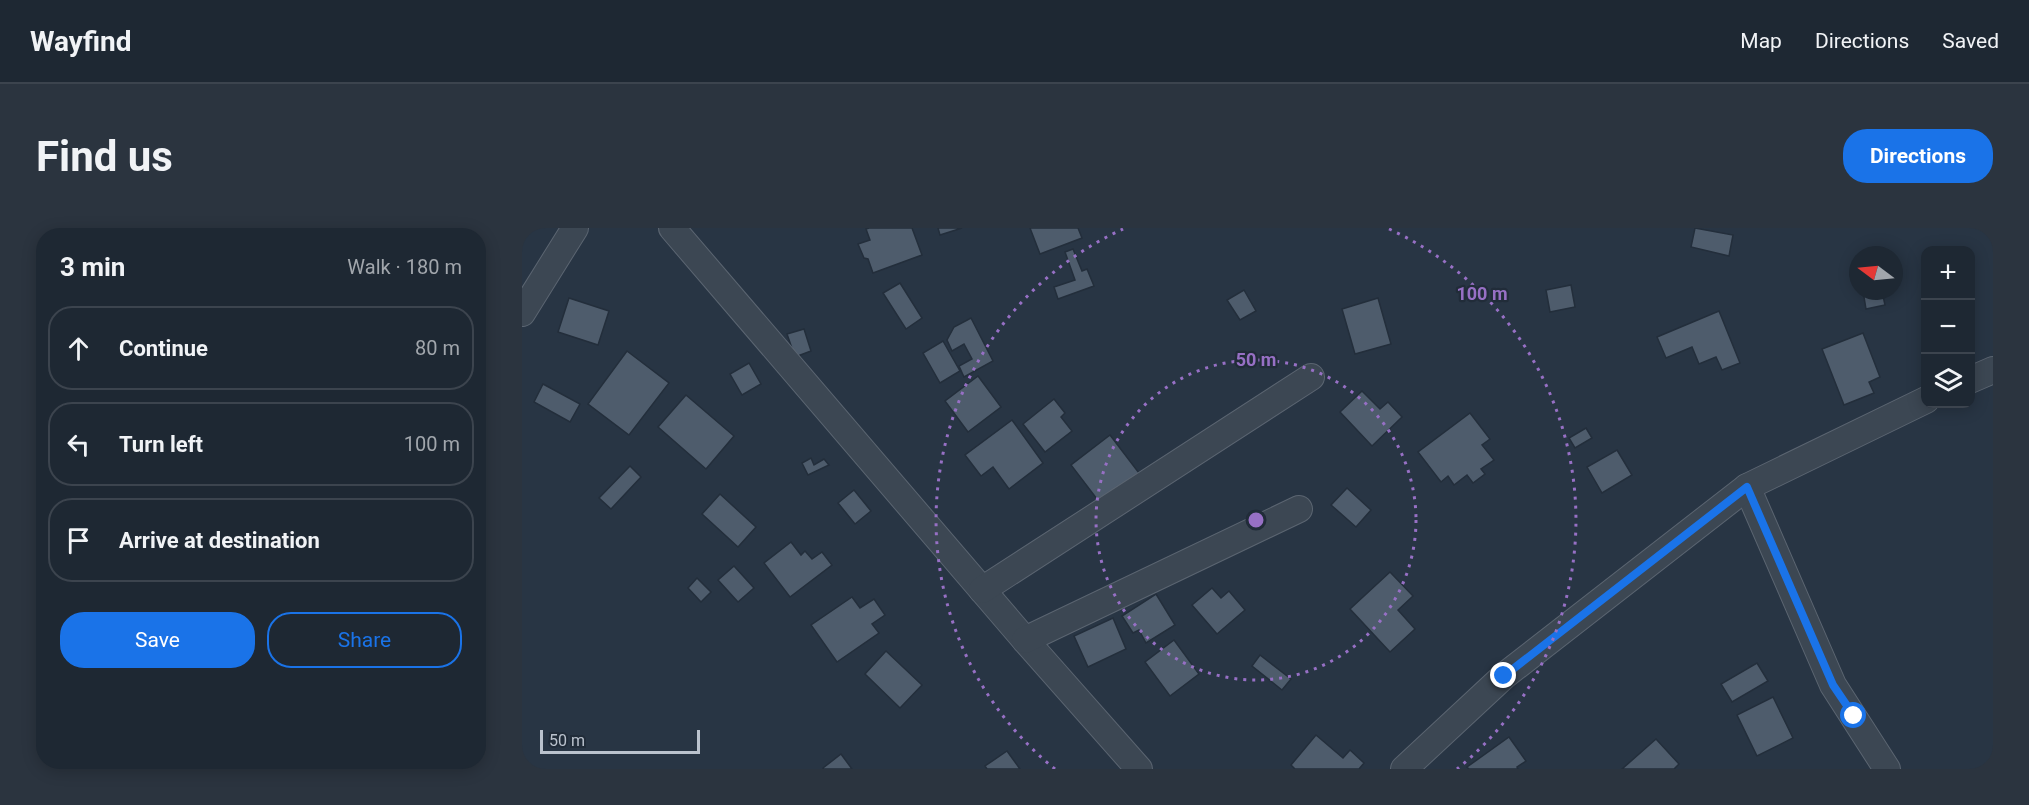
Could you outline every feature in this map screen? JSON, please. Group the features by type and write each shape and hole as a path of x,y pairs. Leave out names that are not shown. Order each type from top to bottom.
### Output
{"street":[{"path":"522,313 575,228"},
{"path":"672,228 1025,640 1139,769"},
{"path":"1975,378 1993,370"},
{"path":"982,590 1311,377"},
{"path":"1404,769 1504,676 1747,487 1921,402"},
{"path":"1747,487 1833,685 1887,769"},
{"path":"1025,640 1299,509"}],"building":[{"path":"912,228 922,255 873,273 868,259 864,258 858,244 870,240 866,229"},
{"path":"938,228 962,228 940,235"},
{"path":"1030,228 1078,228 1082,238 1040,254"},
{"path":"1695,228 1733,235 1729,256 1691,247"},
{"path":"1073,249 1082,271 1087,269 1094,286 1058,299 1054,287 1075,280 1065,252"},
{"path":"900,283 922,318 906,329 883,293"},
{"path":"1571,285 1575,307 1550,312 1546,290"},
{"path":"1244,290 1256,311 1240,320 1227,300"},
{"path":"569,298 609,311 598,345 558,332"},
{"path":"1378,298 1391,344 1355,354 1342,309"},
{"path":"1864,300 1884,300 1885,305 1866,309"},
{"path":"1719,311 1740,363 1722,370 1716,357 1699,364 1692,347 1666,358 1657,337"},
{"path":"971,318 993,361 964,377 959,366 972,359 964,344 952,351 947,340 954,327"},
{"path":"804,329 811,351 795,357 787,334"},
{"path":"1863,333 1880,377 1869,382 1874,393 1844,405 1822,349"},
{"path":"943,341 960,371 940,383 923,353"},
{"path":"627,351 669,383 629,435 588,404"},
{"path":"749,363 761,384 742,395 730,374"},
{"path":"978,376 1001,407 968,432 945,401"},
{"path":"543,384 580,404 570,422 534,402"},
{"path":"1362,391 1380,409 1388,402 1402,417 1372,446 1340,412"},
{"path":"686,395 734,436 706,469 658,427"},
{"path":"1054,399 1065,413 1061,417 1072,431 1045,452 1023,424"},
{"path":"1470,413 1490,439 1482,445 1494,460 1481,469 1485,474 1473,483 1467,475 1454,485 1448,476 1441,482 1418,452"},
{"path":"1012,420 1043,463 1009,489 993,467 981,476 965,455"},
{"path":"1586,428 1592,438 1575,448 1569,438"},
{"path":"1110,435 1139,473 1100,503 1071,465"},
{"path":"1617,450 1632,475 1602,493 1587,467"},
{"path":"811,458 814,465 824,459 829,465 808,475 802,463"},
{"path":"630,466 641,477 611,509 599,498"},
{"path":"1347,488 1371,510 1356,527 1331,505"},
{"path":"854,490 871,511 855,524 838,503"},
{"path":"720,494 756,527 738,547 702,514"},
{"path":"791,542 801,555 805,551 812,559 822,552 832,565 790,597 764,563"},
{"path":"734,566 754,588 738,602 718,580"},
{"path":"1390,572 1413,596 1398,610 1415,629 1390,652 1350,609"},
{"path":"697,578 711,592 701,602 688,588"},
{"path":"1212,588 1221,598 1229,591 1245,610 1217,634 1192,605"},
{"path":"1156,594 1175,625 1146,643 1139,630 1133,633 1122,616"},
{"path":"852,597 860,608 874,599 885,615 872,624 879,633 837,662 811,625"},
{"path":"1113,618 1126,649 1088,667 1074,636"},
{"path":"1174,640 1199,674 1170,696 1145,662"},
{"path":"886,651 922,685 900,708 865,674"},
{"path":"1260,655 1291,679 1282,690 1252,666"},
{"path":"1757,663 1768,681 1732,702 1721,684"},
{"path":"1773,697 1793,738 1757,756 1737,715"},
{"path":"1316,735 1343,758 1350,750 1364,763 1359,769 1295,769 1291,765"},
{"path":"1509,737 1526,761 1517,767 1518,769 1469,769 1467,767"},
{"path":"1656,739 1679,764 1674,769 1622,769"},
{"path":"1007,751 1020,769 987,769 985,766"},
{"path":"841,754 852,769 823,769 823,768"}],"route":[{"path":"1504,676 1747,487 1833,685 1854,716"}]}
